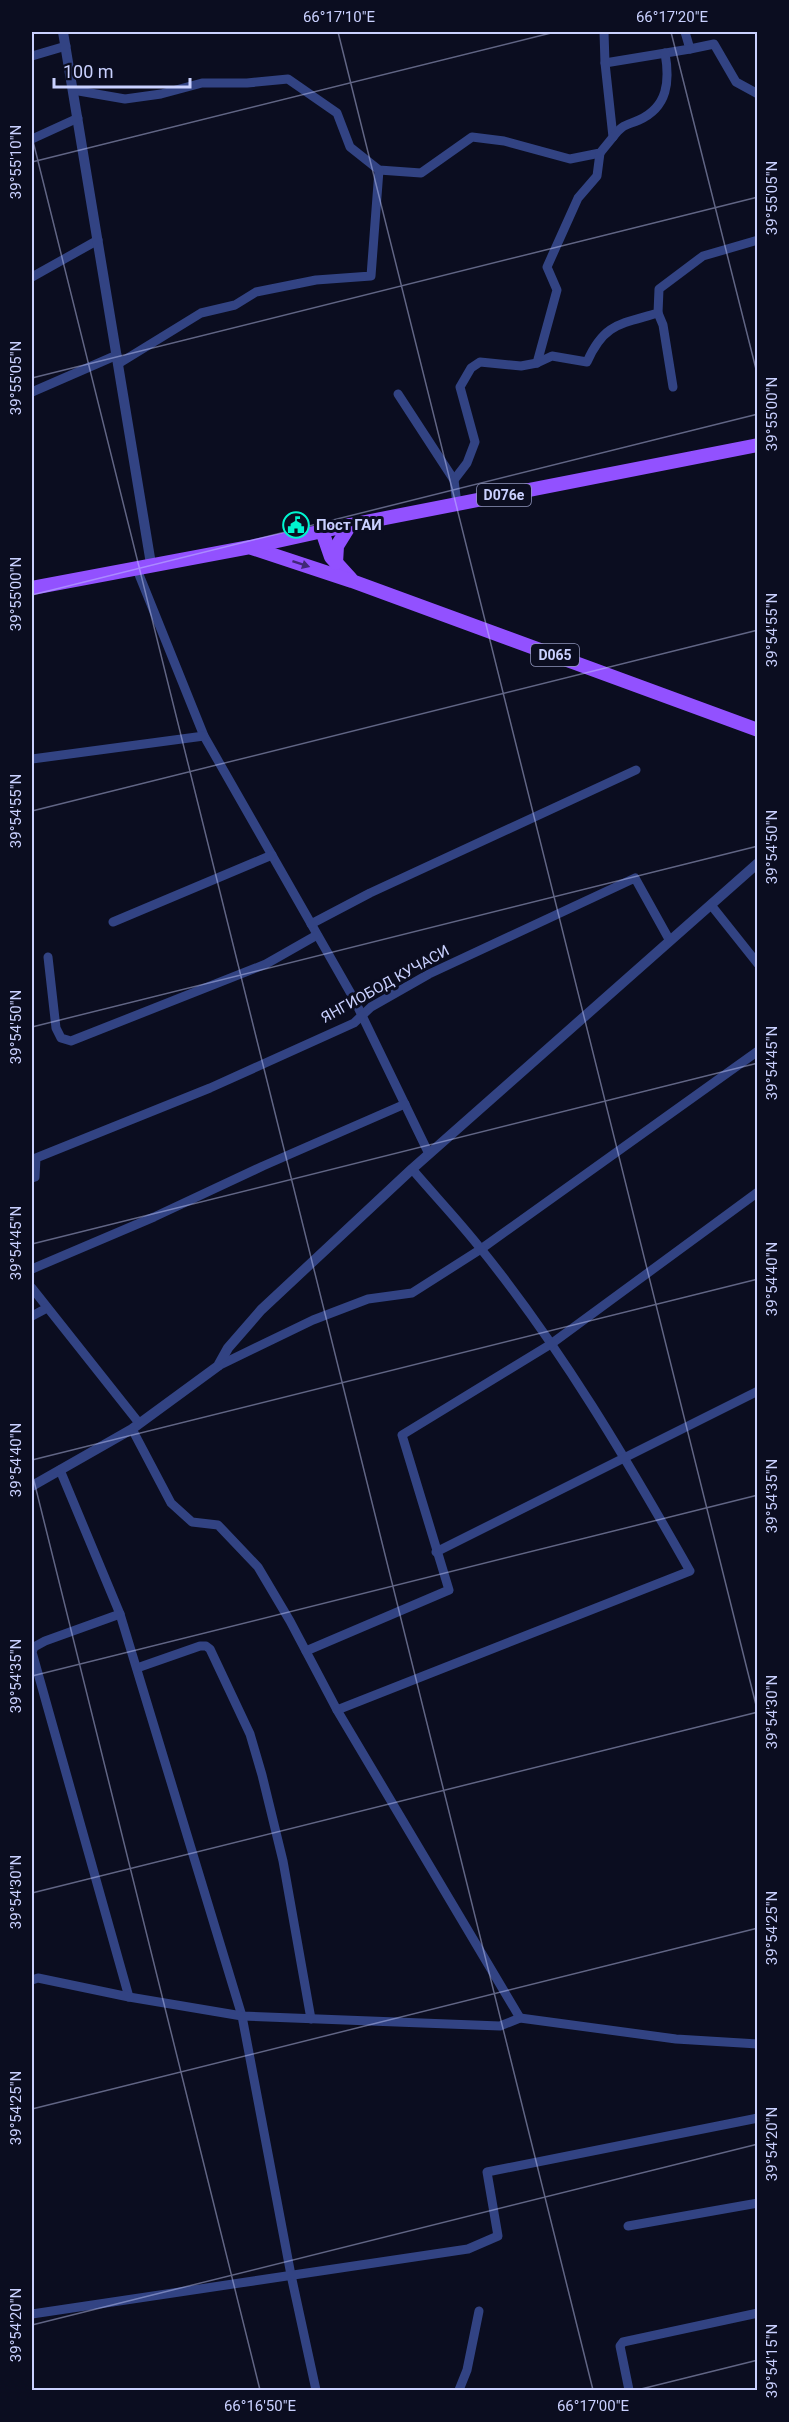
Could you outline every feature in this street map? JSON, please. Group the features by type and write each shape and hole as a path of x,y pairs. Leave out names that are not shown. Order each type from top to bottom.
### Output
{"main road":[{"name":"D076e","path":"32,588 250,547 350,525 758,445"},
{"path":"336,563 338,546 350,525"},
{"name":"D065","path":"322,531 327,548 336,563 352,580"},
{"name":"D065","path":"250,547 352,580 758,730"}],"street":[{"path":"63,32 151,564"},
{"path":"604,32 613,136"},
{"path":"685,32 690,49"},
{"path":"605,63 714,44 736,82 758,94"},
{"path":"32,56 66,46"},
{"path":"537,363 557,290 547,267 578,198 597,176 600,153 623,124 652,114 661,104 669,74 665,53"},
{"path":"74,90 125,99 161,94 202,83 247,83 288,79 337,113 350,147 379,170 421,173 472,137 504,141 570,159 600,153"},
{"path":"32,140 78,118"},
{"path":"32,392 118,359 201,314 235,305 256,291 316,280 371,276 379,170"},
{"path":"32,277 98,240"},
{"path":"673,387 663,325 658,313 659,289 703,256 758,240"},
{"path":"454,480 467,463 475,442 460,387 471,368 480,362 521,366 537,363 552,356 587,362 594,346 611,327 658,313"},
{"path":"398,394 454,480 456,504"},
{"path":"136,567 204,736 362,1014 429,1154"},
{"path":"32,759 204,736"},
{"path":"311,924 370,893 636,770"},
{"path":"113,922 272,855"},
{"path":"218,1366 228,1348 261,1310 412,1169 758,863"},
{"name":"ЯНГИОБОД КУЧАСИ","path":"32,1178 35,1177 36,1158 210,1088 354,1023 371,1007 429,974 635,878 670,940"},
{"path":"711,905 758,964"},
{"path":"48,957 57,1028 60,1038 71,1041 266,964 317,935"},
{"path":"32,1486 135,1426 218,1366 314,1320 368,1299 412,1293 481,1249 758,1051"},
{"path":"32,1269 405,1104"},
{"path":"337,1710 690,1571 626,1459 551,1344 481,1249 412,1169"},
{"path":"306,1651 449,1590 402,1435 551,1344 758,1192"},
{"path":"32,1288 135,1426 171,1503 192,1522 218,1525 258,1567 337,1710 520,2018"},
{"path":"32,1316 47,1308"},
{"path":"436,1552 758,1391"},
{"path":"60,1470 120,1614 242,2016 291,2275 316,2391"},
{"path":"120,1614 45,1641 34,1647 32,1652 129,1997"},
{"path":"137,1668 200,1646 210,1649 250,1734 256,1754 283,1861 310,2019"},
{"path":"32,1980 38,1978 129,1997 242,2016 500,2026 520,2018 676,2038 758,2044"},
{"path":"32,2314 468,2249 498,2236 487,2172 758,2118"},
{"path":"628,2226 758,2203"},
{"path":"459,2391 467,2370 479,2311"},
{"path":"629,2391 621,2355 620,2346 623,2342 758,2313"}],"place":[{"name":"Пост ГАИ","path":"296,525"}]}
